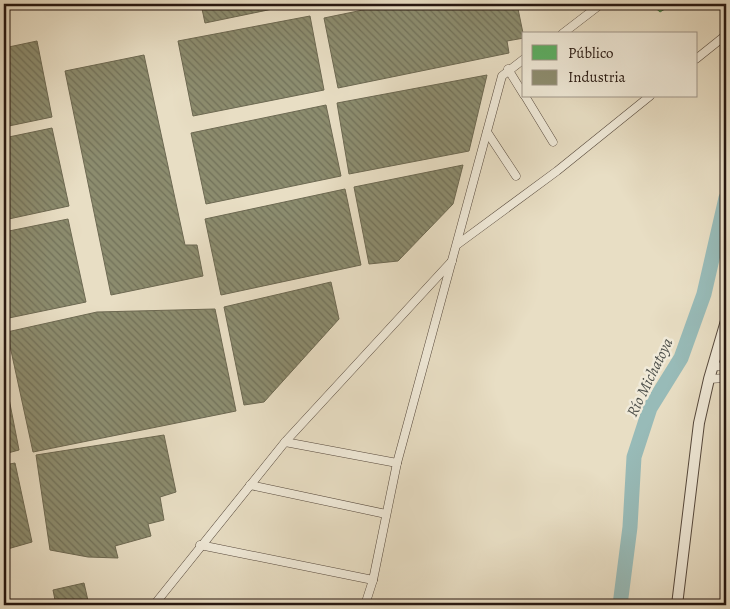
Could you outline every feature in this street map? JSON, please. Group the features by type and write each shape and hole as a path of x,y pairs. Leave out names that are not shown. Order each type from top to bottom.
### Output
{"street":[{"path":"565,32 601,4"},
{"path":"698,57 726,35"},
{"path":"365,605 397,463 458,244 502,76 522,60"},
{"path":"508,70 522,93"},
{"path":"525,98 553,142"},
{"path":"458,244 557,171 648,98"},
{"path":"487,132 516,176"},
{"path":"154,605 200,545 285,442 452,260"},
{"path":"677,605 696,444 709,378 726,322"},
{"path":"713,366 726,367"},
{"path":"709,378 726,378"},
{"path":"285,442 397,463"},
{"path":"250,484 386,514"},
{"path":"200,545 372,580"}],"building: Público":[{"path":"651,4 673,4 660,12"}],"building: Industria":[{"path":"201,4 297,4 205,23"},
{"path":"392,4 517,4 523,32 522,38 507,41 509,53 338,88 324,18"},
{"path":"310,16 324,90 193,116 178,41"},
{"path":"37,41 52,117 4,127 4,48"},
{"path":"144,55 185,245 197,245 203,276 111,295 65,71"},
{"path":"487,75 469,151 349,174 337,103"},
{"path":"326,105 341,176 206,204 191,133"},
{"path":"52,128 69,206 4,220 4,138"},
{"path":"463,165 453,204 398,261 369,264 354,187"},
{"path":"345,189 361,265 221,295 205,219"},
{"path":"68,219 86,302 4,319 4,232"},
{"path":"331,282 339,319 264,402 244,405 224,307"},
{"path":"215,309 236,411 33,452 7,332 97,312"},
{"path":"4,373 19,450 4,454"},
{"path":"164,435 176,492 160,497 164,520 148,524 151,536 115,546 118,558 88,557 50,550 36,455"},
{"path":"15,463 32,542 4,550 4,465"},
{"path":"84,583 89,605 56,605 53,590"}],"waterway":[{"name":"Río Michatoya","path":"620,605 630,527 634,457 650,408 681,358 704,294 726,198"}]}
